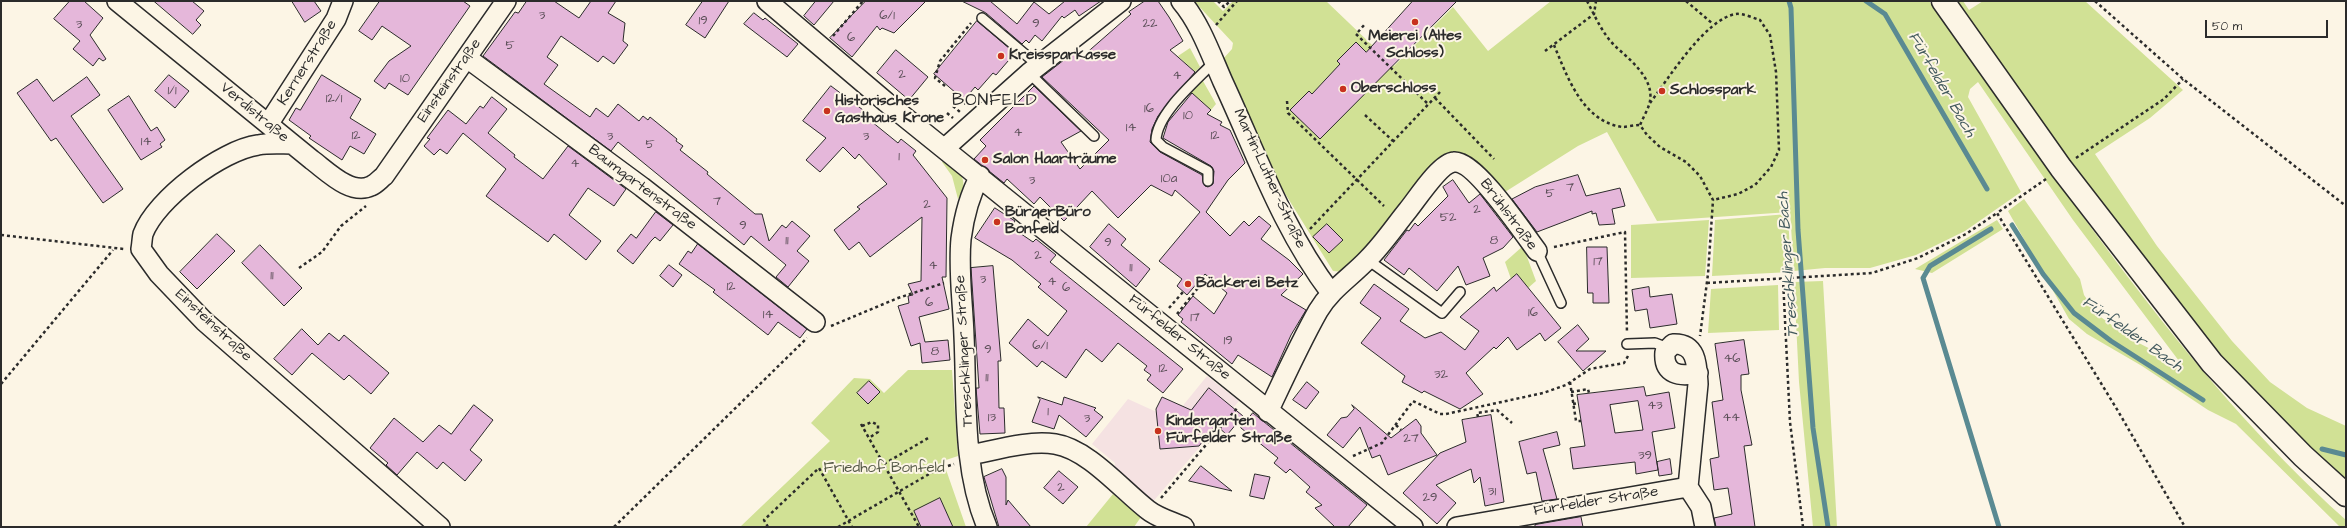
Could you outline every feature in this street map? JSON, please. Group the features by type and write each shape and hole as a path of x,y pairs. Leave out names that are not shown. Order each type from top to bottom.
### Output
{"main road":[{"path":"1943,1 2061,168 2212,363 2303,456 2346,495"}],"street":[{"name":"Verdistraße","path":"118,1 269,123 292,144 340,180 356,188 371,186"},
{"name":"Kernerstraße","path":"269,123 336,19 342,1"},
{"name":"Einsteinstraße","path":"371,186 384,176 506,1"},
{"name":"Fürfelder Straße","path":"767,1 874,92 980,176 1268,412 1413,527"},
{"path":"945,148 1034,70 1121,1"},
{"name":"Martin-Luther-Straße","path":"1181,1 1190,14 1214,62 1292,234 1314,271 1331,293"},
{"name":"Baumgartenstraße","path":"467,58 642,187 822,324"},
{"path":"141,248 143,234 155,214 200,171 228,154 258,145 292,144"},
{"name":"Brühlstraße","path":"1368,260 1434,177 1454,162 1463,164 1471,169 1484,182 1537,251"},
{"name":"Treschklinger Straße","path":"980,176 969,197 961,241 964,459 976,490 987,527"},
{"name":"Einsteinstraße","path":"141,248 159,274 204,321 440,527"},
{"path":"1268,412 1318,311 1331,293 1368,260"},
{"path":"1698,373 1683,376 1673,373 1666,367 1664,359 1668,348 1673,344 1681,344 1689,348 1697,362 1698,373 1688,487 1701,507 1705,527"},
{"path":"964,459 1029,444 1055,444 1068,448 1085,458 1150,512 1184,527"},
{"name":"Fürfelder Straße","path":"1457,527 1688,487"}],"lane":[{"path":"982,18 1034,70 1094,136"},
{"path":"1208,181 1208,172 1163,147 1156,140 1157,132 1165,115 1214,62"},
{"name":"Brühlstraße","path":"1537,251 1560,303"},
{"path":"1368,260 1442,313 1460,292"},
{"path":"1627,344 1655,343 1668,348"}],"path":[{"path":"829,41 863,1"},
{"path":"1218,1 1224,7 1230,1"},
{"path":"1214,27 1237,1"},
{"path":"1587,1 1599,25 1614,45 1631,59 1641,71 1648,85 1650,103"},
{"path":"1545,51 1594,14 1596,1"},
{"path":"1686,1 1714,24"},
{"path":"2095,1 2183,79 2346,206"},
{"path":"1640,124 1650,103 1692,46 1714,24 1736,14 1760,20 1770,34 1776,72 1779,150 1771,167 1755,186 1738,194 1713,200"},
{"path":"945,86 935,78 940,61 968,30 970,24"},
{"path":"1358,32 1365,24"},
{"path":"1356,34 1428,104"},
{"path":"1554,44 1569,80 1579,97 1597,117 1622,127 1640,124"},
{"path":"1707,284 1872,273 1918,258 1966,234 2164,99 2183,79"},
{"path":"1292,234 1308,230 1440,92"},
{"path":"1435,98 1494,159"},
{"path":"1287,102 1288,114 1384,206"},
{"path":"953,106 958,110"},
{"path":"1365,114 1393,141"},
{"path":"1640,124 1660,147 1686,162 1700,176 1713,200 1702,333 1698,340 1689,348"},
{"path":"299,268 322,252 342,226 366,207 371,186"},
{"path":"1997,213 2107,391 2185,527"},
{"path":"1350,457 1382,443 1413,401 1440,414 1446,414 1543,394 1570,382 1590,369 1624,362 1628,357 1625,232 1537,251"},
{"path":"1,235 113,250 141,248"},
{"path":"1,384 113,250"},
{"path":"1172,319 1206,278"},
{"path":"1782,279 1790,422 1802,527"},
{"path":"822,324 937,286"},
{"path":"1165,313 1183,292"},
{"path":"614,527 804,340"},
{"path":"1570,382 1576,421 1581,421"},
{"path":"1571,392 1588,389 1589,393"},
{"path":"1158,502 1241,403"},
{"path":"1573,404 1578,403"},
{"path":"1478,417 1477,413 1497,410 1512,423"},
{"path":"869,438 878,432 878,425 872,422 862,425 869,438 884,464 899,492 919,527"},
{"path":"1396,425 1401,430"},
{"path":"884,464 930,437"},
{"path":"838,527 936,470 964,459"},
{"path":"768,527 764,520 820,468 852,527"}],"shaded area":[{"name":"Kindergarten Fürfelder Straße","path":"1207,376 1239,401 1151,504 1114,474 1115,463 1092,444 1128,399 1172,419"}],"green space":[{"path":"1194,1 1213,1 1223,11 1233,1 1326,1 1394,66 1453,7 1488,51 1551,1 1929,1 2074,205 2175,338 2229,401 2286,462 2346,520 2346,527 2340,527 2236,424 2208,410 2142,366 2087,334 2069,319 2008,211 2024,199 2080,279 2084,295 2098,315 2131,339 2170,359 2179,361 2073,220 1978,82 1970,89 1968,97 2021,192 1965,231 1916,255 1870,268 1825,268 1794,271 1790,212 1657,221 1607,132 1578,146 1505,192 1480,166 1437,161 1344,272 1333,271 1281,187 1223,59 1232,49 1233,43"},
{"path":"1953,1 1963,1 1969,10 1983,1 2085,1 2183,90 2150,118 2095,154 2157,246 2232,341 2270,382 2307,408 2346,426 2346,484 2274,414 2206,340 2172,299 2076,173"},
{"path":"1190,48 1200,67 1195,72 1178,56"},
{"path":"1200,81 1203,81 1216,104 1211,110 1189,94"},
{"path":"947,159 962,177 962,193 958,199 952,176 942,162"},
{"path":"1788,214 1791,272 1712,276 1715,220"},
{"path":"1709,220 1705,276 1631,278 1631,225"},
{"path":"1997,220 2003,229 1932,273 1915,269"},
{"path":"1523,246 1536,281 1528,288 1517,274 1511,279 1505,262"},
{"path":"1823,281 1837,527 1813,527 1799,382 1794,282"},
{"path":"1778,285 1779,330 1708,333 1711,289"},
{"name":"Friedhof Bonfeld","path":"908,370 952,370 958,456 943,461 966,527 740,527 830,441 811,423 854,378 870,379 884,393"},
{"path":"1113,494 1141,517 1134,527 1086,527"}],"building":[{"path":"70,1 84,1 103,18 90,35 106,59 103,61 99,58 93,66 73,49 80,41 54,19"},
{"path":"154,1 192,1 204,11 196,20 201,25 193,34"},
{"path":"292,1 314,1 321,11 305,22"},
{"path":"380,1 463,1 470,6 408,95 389,83 385,89 374,81 389,61 411,46 382,26 372,40 359,31"},
{"path":"527,1 554,1 579,18 591,1 616,1 608,13 625,23 623,41 628,45 614,64 603,56 598,62 561,36 547,57 558,65 544,84 590,117 596,108 608,117 618,104 639,121 643,116 648,120 650,117 677,139 676,141 683,146 680,150 708,172 707,174 755,214 762,214 769,241 782,225 786,228 792,221 810,236 797,251 809,261 788,287 776,277 786,265 751,236 744,245 618,142 611,151 483,56 515,12 518,13"},
{"path":"703,1 729,1 705,38 686,25"},
{"path":"816,1 834,1 814,25 804,16"},
{"path":"866,1 926,1 894,33 882,28 880,30 877,26 852,57 830,38"},
{"path":"962,1 990,1 1017,24 1034,2 1049,14 1065,1 1101,1 1079,16 1075,10 1064,18 1062,16 1042,41 1035,35 1029,43 1026,40 1022,44 986,13"},
{"path":"1145,1 1158,1 1183,41 1170,50 1195,72 1158,116 1152,129 1150,142 1160,152 1202,175 1205,186 1208,187 1213,184 1214,171 1211,166 1163,138 1168,122 1192,93 1211,110 1207,114 1222,122 1220,125 1230,130 1245,163 1228,180 1206,212 1230,236 1244,221 1249,226 1259,216 1271,226 1261,239 1289,260 1303,274 1281,295 1306,310 1291,335 1272,377 1238,355 1232,364 1181,322 1183,319 1178,315 1193,296 1214,314 1227,293 1205,274 1187,295 1177,286 1182,279 1159,261 1200,212 1175,190 1172,196 1151,185 1118,218 1092,191 1064,221 1040,197 1034,204 1007,179 1004,183 974,159 986,146 980,140 1034,86 1081,131 1061,142 1080,169 1109,140 1042,77 1078,49 1083,56 1131,14 1129,12"},
{"path":"1413,1 1457,1 1320,139 1290,110 1309,91 1312,94 1340,64 1337,61 1356,42 1366,52"},
{"path":"754,13 763,20 765,18 798,44 787,57 744,24"},
{"path":"977,21 1015,53 996,75 993,73 978,90 975,87 964,100 934,74"},
{"path":"896,50 928,77 909,100 877,73"},
{"path":"169,75 189,91 175,108 155,91"},
{"path":"322,75 361,99 350,118 376,134 364,154 350,146 342,160 309,138 311,136 289,120 296,108 300,110"},
{"path":"87,77 100,95 71,116 123,189 103,203 56,138 51,141 17,93 37,79 53,101"},
{"path":"831,86 863,110 861,113 898,143 901,139 916,151 913,155 947,198 946,277 942,277 949,309 919,317 925,342 948,340 950,360 922,363 920,343 911,346 898,306 909,303 908,296 913,295 908,284 921,281 922,217 870,257 859,242 849,250 834,230 860,209 857,207 887,184 859,154 855,159 843,147 820,172 806,160 826,138 803,121"},
{"path":"129,96 151,131 157,127 165,140 160,144 162,147 141,160 108,110"},
{"path":"492,97 507,109 488,133 515,155 514,157 543,179 568,146 626,189 614,206 588,188 569,215 601,241 586,260 554,234 548,242 486,196 506,169 463,133 447,154 440,149 434,155 424,146 430,139 427,138 448,110 466,124 480,106 483,108"},
{"path":"1578,175 1586,196 1620,188 1625,206 1612,209 1615,224 1599,225 1596,213 1592,214 1592,211 1537,232 1512,199 1535,187"},
{"path":"1453,180 1469,203 1480,194 1513,237 1503,248 1483,258 1490,276 1466,285 1458,266 1437,291 1409,268 1404,275 1384,260 1407,230 1409,231 1415,223 1418,226 1448,196 1443,187"},
{"path":"995,208 1015,221 1011,227 1033,242 1036,239 1056,255 1050,262 1183,369 1163,393 1147,380 1151,375 1144,370 1147,366 1118,343 1102,362 1086,349 1066,378 1042,361 1037,367 1009,343 1028,319 1048,336 1067,311 1038,287 1041,284 1012,260 975,238"},
{"path":"656,212 673,225 660,241 655,237 633,264 617,251 631,234 636,238"},
{"path":"1109,224 1126,239 1121,245 1150,269 1136,287 1090,247"},
{"path":"1327,224 1343,240 1329,253 1313,237"},
{"path":"217,234 235,251 197,289 180,272"},
{"path":"698,244 807,329 800,338 778,322 768,335 713,292 715,290 679,264 688,251 691,253"},
{"path":"260,245 302,288 284,306 242,263"},
{"path":"1587,247 1607,247 1609,303 1593,303 1593,293 1588,293"},
{"path":"669,265 682,275 673,287 660,276"},
{"path":"993,266 1001,361 998,361 999,408 1004,408 1005,433 980,434 976,388 979,388 971,268"},
{"path":"1517,274 1561,328 1545,341 1540,333 1517,350 1508,337 1496,349 1494,347 1466,373 1483,394 1460,409 1424,391 1422,393 1402,382 1405,376 1361,343 1381,318 1360,303 1374,284 1409,309 1400,321 1425,338 1441,332 1465,350 1479,331 1460,317 1494,287 1496,291"},
{"path":"1649,287 1650,297 1672,294 1677,324 1650,328 1647,309 1635,311 1632,290"},
{"path":"1578,325 1589,339 1576,351 1606,351 1583,371 1558,342"},
{"path":"302,329 318,345 329,333 339,341 344,335 389,373 371,394 349,375 344,380 312,353 292,375 274,359"},
{"path":"1744,340 1749,374 1741,375 1741,390 1752,445 1744,446 1755,527 1716,527 1714,518 1732,514 1728,488 1714,490 1710,459 1719,457 1712,402 1723,400 1715,344"},
{"path":"869,381 880,392 868,404 857,393"},
{"path":"1307,382 1319,392 1306,409 1293,400"},
{"path":"1644,387 1646,396 1669,392 1675,428 1652,432 1658,470 1636,474 1635,462 1573,469 1570,448 1585,446 1577,395","holes":["1638,401 1643,430 1615,433 1610,405"]},
{"path":"1209,388 1243,416 1227,435 1216,425 1199,446 1160,449 1156,409 1162,397 1191,410"},
{"path":"1038,397 1062,405 1064,397 1096,408 1094,410 1103,417 1086,437 1059,415 1054,429 1032,422 1040,400"},
{"path":"474,405 493,420 470,450 482,460 465,481 443,462 437,469 417,452 397,475 386,465 388,463 370,448 394,418 423,442 439,425 451,434"},
{"path":"1352,405 1391,438 1416,419 1421,426 1421,433 1437,455 1388,475 1380,455 1372,458 1360,427 1343,448 1327,435 1341,418 1347,417 1354,409"},
{"path":"1253,413 1367,505 1348,527 1335,527 1315,508 1322,505 1306,492 1310,487 1290,469 1286,473 1274,463 1278,458 1241,428"},
{"path":"1491,415 1504,502 1485,506 1480,477 1474,483 1471,469 1436,485 1456,503 1437,524 1403,493 1440,453 1466,442 1462,420"},
{"path":"1557,432 1560,445 1543,449 1557,499 1542,501 1536,472 1527,474 1519,442"},
{"path":"1670,459 1672,474 1659,476 1657,462"},
{"path":"1201,466 1232,491 1189,481"},
{"path":"1002,469 1006,477 1006,505 1008,500 1031,527 999,527 984,477"},
{"path":"1059,471 1078,487 1063,504 1044,488"},
{"path":"1255,474 1270,477 1264,499 1250,496"},
{"path":"940,498 953,527 921,527 914,511"},
{"path":"1581,517 1583,527 1535,527 1535,525"}],"waterway":[{"name":"Treschklinger Bach","path":"1789,1 1791,8 1798,230 1813,428 1828,527"},
{"name":"Fürfelder Bach","path":"1866,1 1885,14 1987,189"},
{"name":"Fürfelder Bach","path":"2012,225 2043,274 2074,313 2111,341 2203,400"},
{"path":"1991,229 1930,266 1923,278 1999,527"},
{"name":"Fürfelder Bach","path":"2322,449 2346,455"}],"place":[{"name":"Meierei (Altes Schloss)","path":"1415,22"},
{"name":"Kreissparkasse","path":"1001,56"},
{"name":"Oberschloss","path":"1343,89"},
{"name":"Schlosspark","path":"1662,91"},
{"name":"Historisches Gasthaus Krone","path":"827,111"},
{"name":"Salon Haarträume","path":"985,160"},
{"name":"BürgerBüro Bonfeld","path":"997,222"},
{"name":"Bäckerei Betz","path":"1188,284"},
{"name":"Kindergarten Fürfelder Straße","path":"1158,431"}],"district":[{"name":"BONFELD","path":"995,101"}]}
